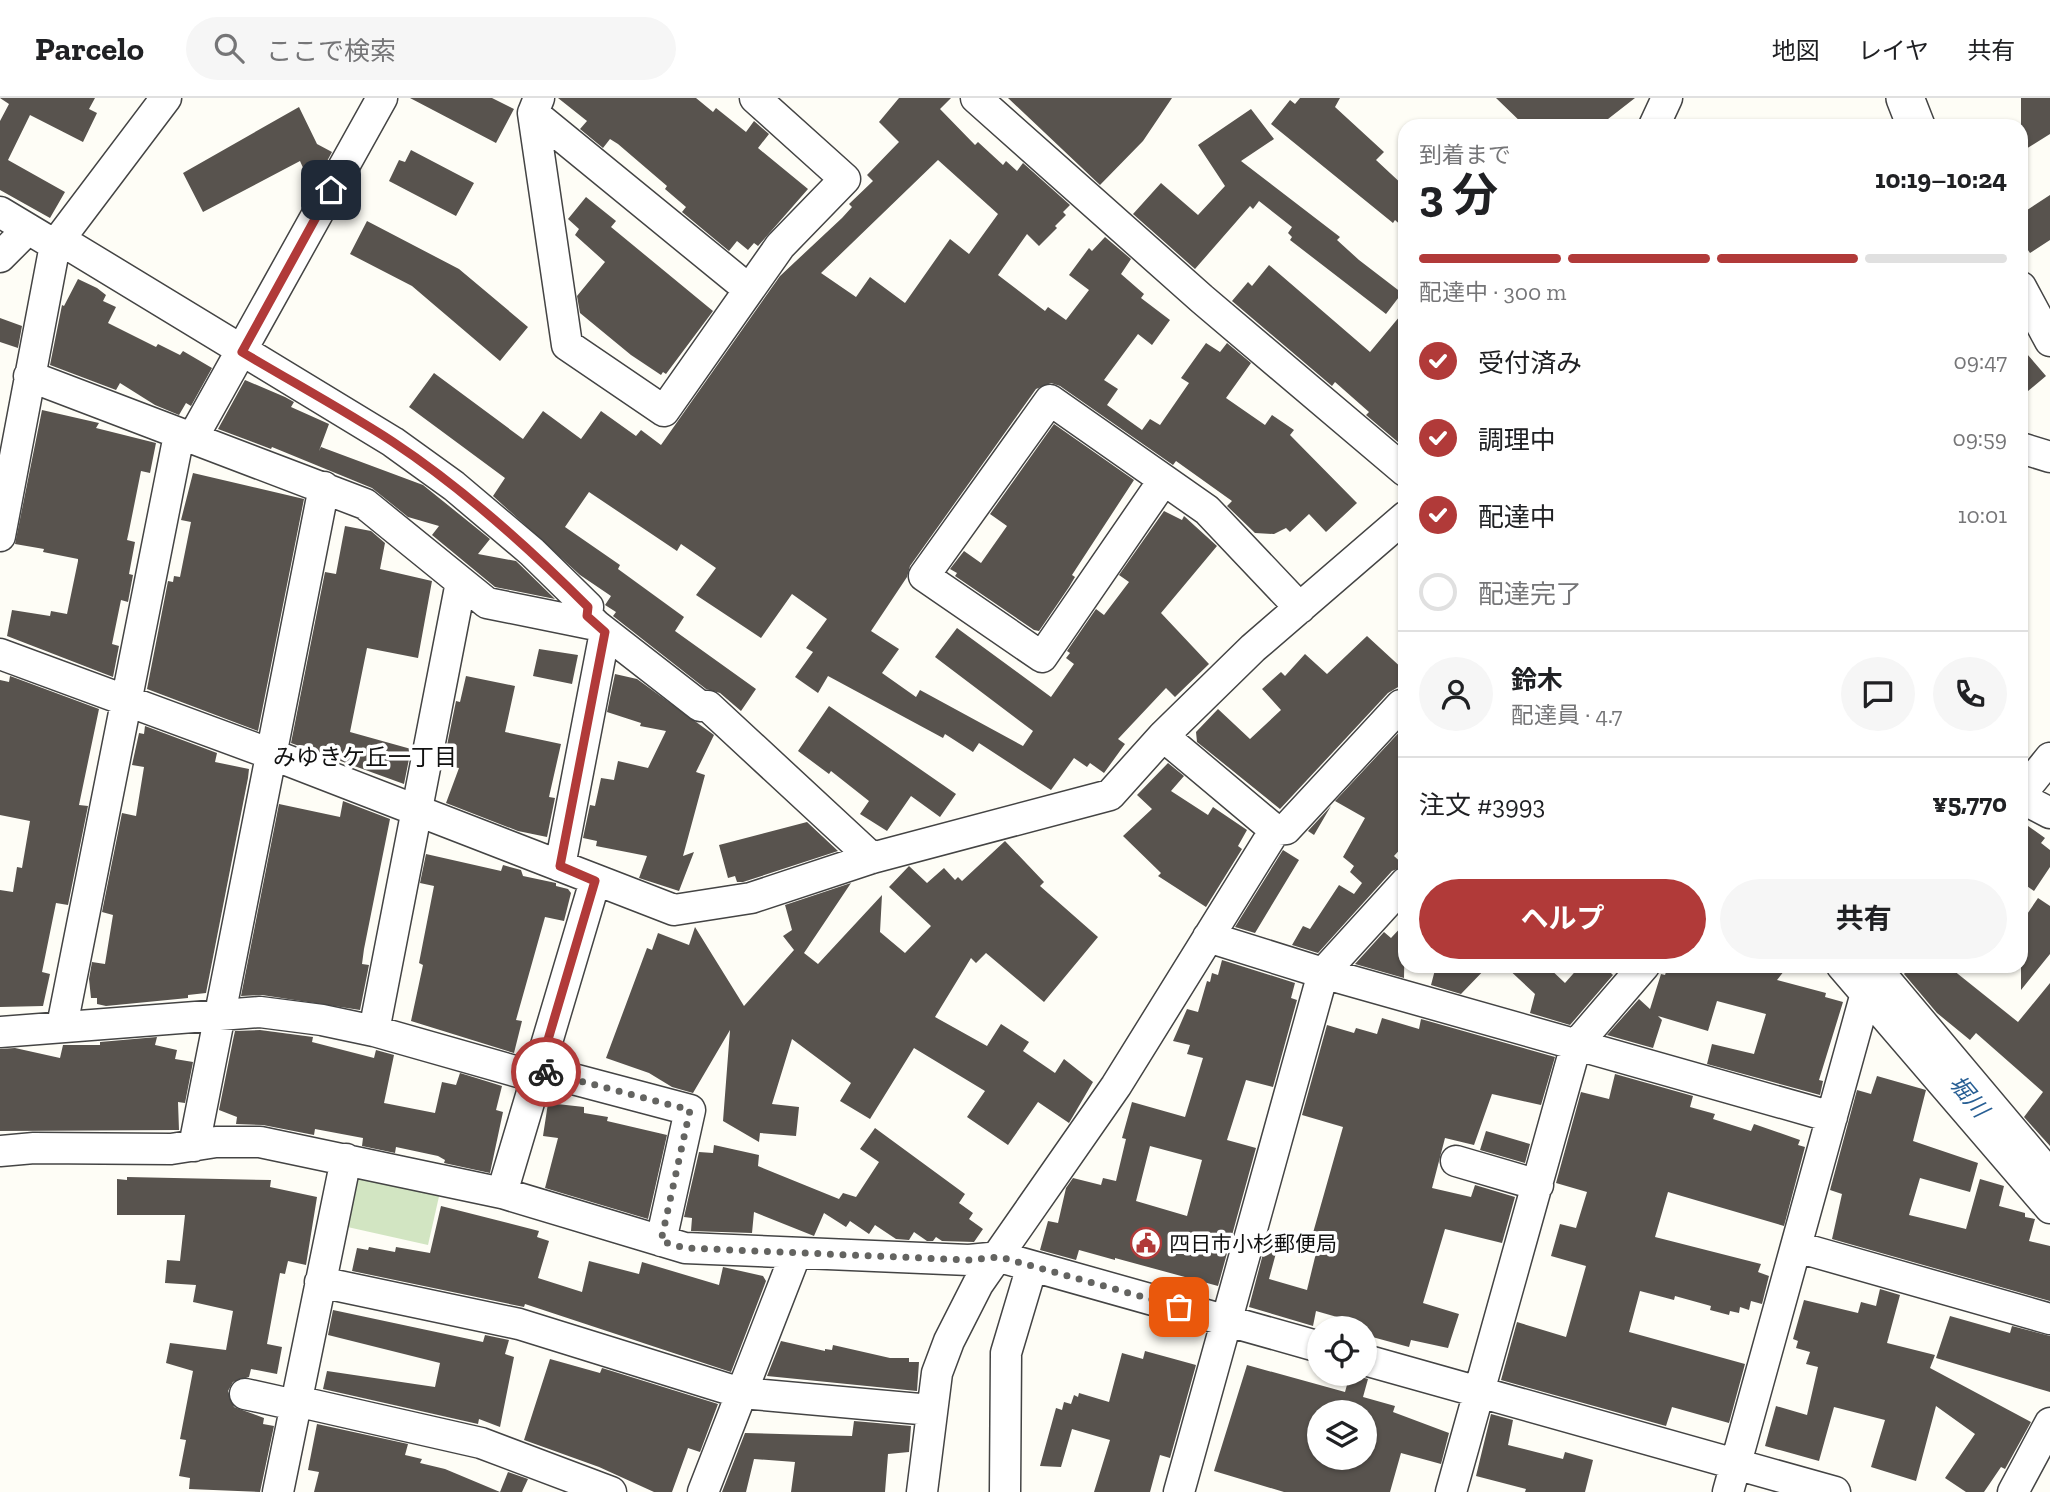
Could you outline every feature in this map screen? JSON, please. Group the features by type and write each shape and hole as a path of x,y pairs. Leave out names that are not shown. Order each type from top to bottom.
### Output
{"street":[{"path":"0,536 57,242 166,98"},
{"path":"62,1026 126,701 186,437 242,352 382,98"},
{"path":"536,106 567,345 664,411 747,288 780,246 845,179 755,98"},
{"path":"976,98 1202,299 1398,465"},
{"path":"1657,119 1667,98"},
{"path":"1905,98 1913,119"},
{"path":"536,106 747,288"},
{"path":"0,212 57,242 393,442 454,486 532,552 588,607 587,616 700,706 708,706 872,858"},
{"path":"0,257 28,229"},
{"path":"2028,300 2050,341"},
{"path":"29,376 365,504 487,603 601,628"},
{"path":"1163,481 1042,657 924,576 1051,400 1207,510 1300,608"},
{"path":"2028,450 2050,457"},
{"path":"194,1146 324,487"},
{"path":"0,654 271,754 674,910 751,898 872,858 1110,795 1163,736 1254,648 1398,523"},
{"path":"374,1031 461,582"},
{"path":"560,866 601,628"},
{"path":"1163,736 1275,830 1286,829 1398,708"},
{"path":"2028,787 2050,758"},
{"path":"2028,800 2050,813"},
{"path":"922,1492 937,1373 949,1341 978,1284 1000,1257 1116,1086 1275,830"},
{"path":"502,1194 595,881"},
{"path":"1180,1492 1323,973 1398,891"},
{"path":"1208,937 1323,973 1832,1117"},
{"path":"1451,1492 1576,1045 1638,973"},
{"path":"1732,1478 1832,1117 1876,975"},
{"path":"1876,975 2049,1172"},
{"path":"1876,975 2050,1208"},
{"path":"0,1032 260,1012 322,1020 374,1031 690,1110 661,1241"},
{"path":"0,1151 34,1148 171,1150 216,1142 260,1142 502,1194 685,1248 969,1260 1000,1257 1307,1343"},
{"path":"278,1492 345,1159"},
{"path":"1456,1161 1538,1185"},
{"path":"1797,1247 2050,1319"},
{"path":"703,1492 796,1253"},
{"path":"1005,1492 1006,1353 1032,1266"},
{"path":"320,1282 519,1324 741,1393 931,1410"},
{"path":"1377,1363 1479,1392 1732,1478 1835,1492"},
{"path":"245,1394 481,1443 611,1492"},
{"path":"2013,1492 2050,1423"}],"green space":[{"path":"365,1175 440,1192 428,1245 343,1226 352,1183"}],"building":[{"path":"0,98 95,98 89,109 97,113 83,142 30,115 8,160 65,192 50,218 0,190 0,121 9,104"},
{"path":"410,98 492,98 514,109 496,143"},
{"path":"558,98 696,98 713,112 716,108 746,132 754,121 769,134 758,148 808,189 758,246 754,243 748,250 737,241 729,251 682,212 686,207 665,189 667,186 618,144 610,139 603,148 580,129 587,121"},
{"path":"899,98 951,98 940,109 975,145 978,142 1003,165 1006,161 1017,171 1023,163 1070,205 1063,212 1066,215 1055,226 1057,228 1039,246 1027,234 998,275 1045,311 1048,307 1066,320 1089,290 1069,275 1089,248 1092,251 1105,237 1131,259 1121,274 1144,294 1141,298 1170,320 1152,345 1138,334 1104,380 1118,389 1107,405 1142,430 1150,419 1160,425 1189,383 1181,378 1206,343 1220,352 1227,343 1251,363 1226,398 1265,425 1272,415 1294,430 1290,435 1357,503 1326,532 1309,514 1290,532 1286,528 1274,534 1255,533 1227,506 1232,501 1176,461 1173,465 1060,386 1051,383 1036,389 910,566 907,577 871,631 899,649 882,673 916,697 920,690 1023,746 1033,731 935,657 957,628 1051,697 1074,664 1066,658 1070,653 1067,651 1096,609 1104,615 1129,582 1119,575 1164,511 1182,520 1184,516 1217,546 1161,613 1209,664 1175,697 1166,688 1118,739 1125,744 1104,773 1090,763 1087,767 1074,758 1051,790 979,743 973,752 945,734 943,738 828,676 818,693 795,677 813,652 806,648 827,619 792,594 761,638 696,595 716,568 681,544 677,551 589,492 565,527 620,565 618,569 684,617 675,631 756,689 741,711 720,693 706,689 613,616 616,612 605,605 611,596 580,575 493,496 505,478 409,407 434,373 523,439 543,411 581,439 601,411 636,436 641,430 661,445 780,276 842,218 852,207 849,204 873,181 867,175 899,142 879,122","holes":["938,160 998,214 969,254 950,239 905,303 870,277 856,297 821,273"]},
{"path":"1008,98 1172,98 1143,141 1100,185"},
{"path":"1300,98 1340,98 1335,107 1384,152 1376,160 1398,180 1398,223 1395,220 1393,223 1271,124 1290,100 1295,104"},
{"path":"1496,98 1635,98 1608,119 1518,119"},
{"path":"2021,98 2050,98 2050,134 2028,148 2028,119 2021,119"},
{"path":"299,107 317,144 332,152 320,174 308,168 304,170 300,161 203,212 183,173"},
{"path":"1251,109 1274,139 1241,161 1340,237 1337,240 1398,290 1398,298 1386,314 1290,240 1292,237 1288,233 1292,227 1259,201 1253,209 1250,206 1195,269 1133,214 1161,183 1198,215 1225,186 1198,145"},
{"path":"411,150 474,183 456,216 389,181 399,160 405,162"},
{"path":"2050,195 2050,240 2030,253 2028,250 2028,209"},
{"path":"586,197 616,221 611,227 713,311 666,374 663,372 661,375 631,355 580,313 577,296 605,262 575,235 579,229 568,219"},
{"path":"367,221 459,269 528,327 500,361 412,286 350,254"},
{"path":"1269,265 1370,352 1398,318 1398,442 1366,415 1369,412 1335,382 1332,386 1232,301 1248,282 1252,286"},
{"path":"78,279 97,288 106,295 103,301 116,307 108,323 156,347 158,344 180,355 183,351 212,368 191,406 186,403 179,415 155,405 120,383 116,390 50,365 62,305 64,306"},
{"path":"0,318 22,326 18,348 0,342"},
{"path":"2028,355 2046,376 2028,391"},
{"path":"245,380 285,397 294,402 291,407 329,424 319,451 321,447 423,485 490,539 478,554 516,561 555,599 495,587 432,535 439,526 408,517 372,488 272,447 271,449 218,429"},
{"path":"42,410 99,423 96,428 156,443 150,473 141,471 127,540 135,542 129,574 133,575 128,602 121,600 112,644 119,646 113,677 7,636 12,610 50,616 51,611 67,614 78,561 43,552 44,549 15,544"},
{"path":"1054,424 1134,480 1039,631 955,576 957,573 950,569 964,551 981,563 1007,526 990,514"},
{"path":"193,473 304,499 258,731 147,689 168,581 173,582 174,576 180,577 191,522 181,520"},
{"path":"345,526 371,531 385,543 380,569 432,581 418,658 367,648 350,732 411,749 404,784 291,743 325,572 336,574"},
{"path":"1367,636 1398,665 1398,687 1388,693 1280,809 1197,742 1196,732 1218,709 1250,739 1281,710 1262,689 1281,672 1285,676 1305,654 1327,674"},
{"path":"539,649 578,655 572,684 533,676"},
{"path":"615,674 637,679 714,735 696,772 705,775 683,856 694,852 679,891 639,878 647,856 596,846 597,841 583,838 590,805 595,806 601,778 614,780 618,761 648,768 666,731 640,726 641,723 607,712"},
{"path":"10,676 99,709 79,805 88,806 68,905 56,903 42,972 50,974 43,1006 0,1007 0,890 13,892 17,867 22,868 30,821 0,815 0,680 9,682"},
{"path":"466,676 515,686 505,732 561,744 549,797 555,798 547,837 518,831 446,803 459,768 443,765 456,701 460,702"},
{"path":"829,706 956,794 940,817 911,796 887,831 860,814 869,801 831,771 829,774 798,751"},
{"path":"145,726 217,753 215,762 249,769 248,778 206,993 188,995 188,998 106,1006 97,1004 97,998 91,998 89,979 92,962 105,964 113,915 102,912 122,813 136,816 144,767 132,765 139,733 144,734"},
{"path":"1398,734 1398,852 1394,856 1398,860 1398,869 1392,871 1318,953 1292,945 1303,926 1310,929 1339,885 1354,894 1362,883 1350,872 1354,866 1343,857 1365,818 1335,801"},
{"path":"1168,763 1184,776 1171,791 1208,815 1213,807 1247,830 1238,846 1242,849 1206,907 1158,876 1161,873 1123,836 1152,809 1137,795"},
{"path":"343,801 390,819 364,949 362,964 369,965 360,1010 262,995 241,996 279,804 340,817"},
{"path":"1331,806 1314,835 1308,831"},
{"path":"807,822 838,851 743,882 737,882 735,876 728,878 719,845"},
{"path":"2028,826 2045,838 2041,843 2050,850 2050,867 2034,891 2028,887"},
{"path":"1005,841 1044,882 1040,886 1098,937 1044,1002 986,953 976,963 971,958 935,1017 987,1046 1001,1024 1029,1042 1023,1051 1055,1073 1064,1059 1093,1082 1069,1123 1038,1102 1008,1145 967,1117 985,1091 914,1048 870,1119 840,1101 851,1083 792,1039 772,1104 799,1107 796,1136 760,1133 759,1142 723,1121 730,1030 693,1093 672,1087 649,1073 606,1058 647,948 652,950 658,933 689,945 695,927 744,1006 794,950 783,936 792,930 785,905 851,883 804,953 818,964 882,895 880,932 905,953 931,926 889,887 909,866 927,883 944,868 955,880 958,877 962,881"},
{"path":"1283,850 1299,860 1255,933 1235,927"},
{"path":"426,854 501,871 503,865 521,870 523,876 556,883 556,886 568,889 571,893 564,921 545,917 516,1020 522,1021 514,1053 411,1021 423,965 419,963 434,886 420,883"},
{"path":"2038,898 2050,906 2050,954 2021,990 2021,973 2028,973 2028,913"},
{"path":"1398,930 1398,973 1404,973 1404,978 1355,964 1384,932 1391,938"},
{"path":"1222,960 1295,983 1291,998 1297,1000 1273,1087 1246,1080 1227,1140 1256,1148 1218,1286 1079,1250 1076,1260 1040,1250 1048,1221 1058,1223 1066,1188 1073,1178 1101,1185 1103,1178 1116,1181 1126,1139 1122,1138 1132,1102 1185,1117 1203,1058 1187,1054 1190,1045 1173,1041 1187,1009 1198,1012 1207,981 1210,982 1212,973 1218,975","holes":["1150,1146 1202,1160 1187,1216 1136,1201"]},
{"path":"1434,973 1481,973 1461,994 1431,985"},
{"path":"1512,973 1554,973 1565,983 1574,973 1613,975 1570,1025 1530,1013 1535,994"},
{"path":"1782,973 1777,980 1826,993 1825,997 1843,1002 1819,1080 1823,1081 1820,1095 1707,1064 1712,1044 1754,1054 1766,1014 1717,1001 1708,1031 1658,1016 1662,1020 1653,1048 1607,1035 1639,999 1650,1009 1661,974"},
{"path":"1957,973 2018,1022 2050,983 2050,1146 2024,1117 2043,1092 1976,1033 1970,1040 1937,1013 1904,974"},
{"path":"1382,1018 1419,1029 1421,1019 1555,1057 1541,1105 1492,1094 1474,1145 1445,1138 1432,1188 1471,1197 1475,1185 1515,1197 1502,1243 1445,1229 1423,1303 1459,1314 1448,1348 1411,1340 1409,1347 1377,1338 1377,1316 1334,1316 1316,1311 1315,1316 1307,1316 1307,1324 1249,1307 1264,1250 1276,1253 1269,1279 1307,1290 1317,1249 1309,1247 1343,1127 1302,1115 1327,1025 1354,1033 1356,1028 1377,1034"},
{"path":"260,1030 313,1037 312,1042 374,1058 376,1050 394,1055 384,1103 435,1113 442,1082 456,1085 460,1073 502,1086 496,1110 503,1112 490,1173 444,1163 445,1160 438,1156 396,1147 395,1153 362,1146 363,1138 315,1129 314,1135 263,1125 236,1124 237,1117 219,1110 235,1031"},
{"path":"157,1037 155,1045 177,1050 175,1059 193,1062 185,1103 178,1102 179,1130 0,1131 0,1049 15,1048 60,1058 63,1045 100,1045 100,1042"},
{"path":"1615,1074 1693,1096 1690,1107 1715,1114 1713,1119 1751,1131 1754,1124 1800,1140 1798,1145 1805,1147 1784,1226 1668,1192 1655,1237 1761,1264 1758,1272 1769,1276 1762,1304 1751,1301 1749,1310 1740,1307 1739,1313 1730,1311 1729,1315 1710,1310 1711,1306 1675,1296 1674,1300 1640,1291 1629,1332 1745,1364 1729,1423 1672,1407 1666,1426 1501,1380 1517,1322 1566,1337 1586,1266 1551,1256 1560,1224 1576,1228 1587,1192 1556,1183 1581,1092 1609,1099"},
{"path":"1877,1076 1926,1090 1913,1141 1978,1163 1970,1192 1920,1178 1909,1215 1966,1229 1980,1179 2004,1186 1999,1206 2025,1213 2025,1217 2035,1219 2029,1241 2050,1246 2050,1301 1832,1239 1842,1194 1830,1190 1857,1090 1871,1094"},
{"path":"548,1103 584,1107 584,1113 608,1117 607,1121 667,1135 648,1219 545,1188 558,1138 543,1136"},
{"path":"875,1128 965,1194 959,1203 973,1213 969,1219 983,1229 974,1242 942,1241 936,1237 933,1241 927,1241 914,1232 909,1240 896,1239 875,1225 869,1234 850,1221 846,1227 824,1213 814,1236 754,1212 752,1233 691,1231 692,1218 684,1217 699,1152 713,1153 714,1145 759,1155 758,1166 839,1199 843,1193 856,1197 879,1162 860,1149"},
{"path":"1486,1131 1530,1144 1525,1163 1480,1150"},
{"path":"127,1177 271,1180 270,1187 317,1197 306,1265 288,1261 285,1274 280,1273 267,1344 282,1347 277,1374 251,1369 249,1377 233,1382 228,1391 234,1407 264,1418 263,1424 274,1426 260,1492 189,1489 190,1478 179,1476 186,1440 180,1439 193,1371 166,1363 170,1343 226,1350 233,1311 193,1302 196,1285 165,1283 167,1260 180,1261 185,1215 117,1215 117,1179 127,1180"},
{"path":"441,1206 539,1231 537,1237 549,1241 538,1278 582,1292 589,1261 639,1274 642,1262 719,1285 723,1267 763,1276 766,1281 731,1372 525,1304 524,1307 352,1271 357,1248 368,1250 369,1247 395,1252 396,1247 430,1253"},
{"path":"1880,1289 1900,1295 1887,1343 1935,1355 1930,1368 2031,1422 2005,1469 2001,1467 1984,1492 1966,1492 1945,1478 1975,1434 1936,1406 1916,1481 1871,1467 1885,1420 1834,1407 1819,1461 1765,1446 1776,1406 1807,1415 1818,1367 1806,1364 1810,1352 1796,1348 1798,1341 1793,1339 1804,1300 1858,1313 1861,1302 1876,1306"},
{"path":"333,1310 483,1342 485,1335 509,1340 505,1354 514,1357 500,1427 479,1419 478,1424 323,1389 327,1371 435,1387 440,1363 328,1335"},
{"path":"1950,1316 2010,1333 2012,1326 2050,1336 2050,1392 1936,1358"},
{"path":"781,1341 825,1351 832,1350 833,1345 890,1358 909,1358 909,1362 919,1362 917,1391 767,1376"},
{"path":"1145,1351 1196,1365 1170,1458 1160,1455 1150,1492 1094,1492 1110,1440 1072,1429 1061,1467 1040,1466 1056,1408 1062,1410 1064,1402 1071,1404 1074,1395 1078,1397 1079,1393 1109,1402 1122,1353 1143,1359"},
{"path":"550,1359 600,1373 602,1368 718,1404 700,1452 688,1448 672,1492 654,1492 599,1467 524,1440"},
{"path":"1247,1365 1307,1382 1307,1386 1323,1386 1345,1392 1347,1386 1366,1386 1363,1397 1374,1400 1307,1400 1307,1470 1377,1470 1377,1401 1395,1406 1393,1412 1449,1433 1441,1464 1401,1453 1390,1492 1284,1492 1214,1471"},
{"path":"1491,1414 1513,1420 1508,1445 1563,1459 1565,1452 1593,1460 1585,1492 1525,1492 1526,1489 1476,1476"},
{"path":"854,1421 911,1426 909,1452 888,1454 885,1492 791,1492 795,1462 754,1459 746,1492 722,1492 745,1433 852,1436"},
{"path":"317,1424 408,1444 405,1455 422,1459 420,1463 445,1469 500,1492 314,1492 319,1472 308,1470"},
{"path":"508,1472 528,1479 522,1492 500,1492"}],"way so far":[{"path":"546,1072 690,1110 661,1241 685,1248 969,1260 1000,1257 1179,1307"}],"place":[{"name":"四日市小杉郵便局","path":"1146,1243"}],"district":[{"name":"みゆきケ丘一丁目","path":"365,757"}],"route":[{"path":"331,190 242,352 393,442 454,486 532,552 588,607 587,616 605,632 560,866 595,881 539,1070 546,1072"}],"water label":[{"name":"堀川","path":"1969,1096"}]}
